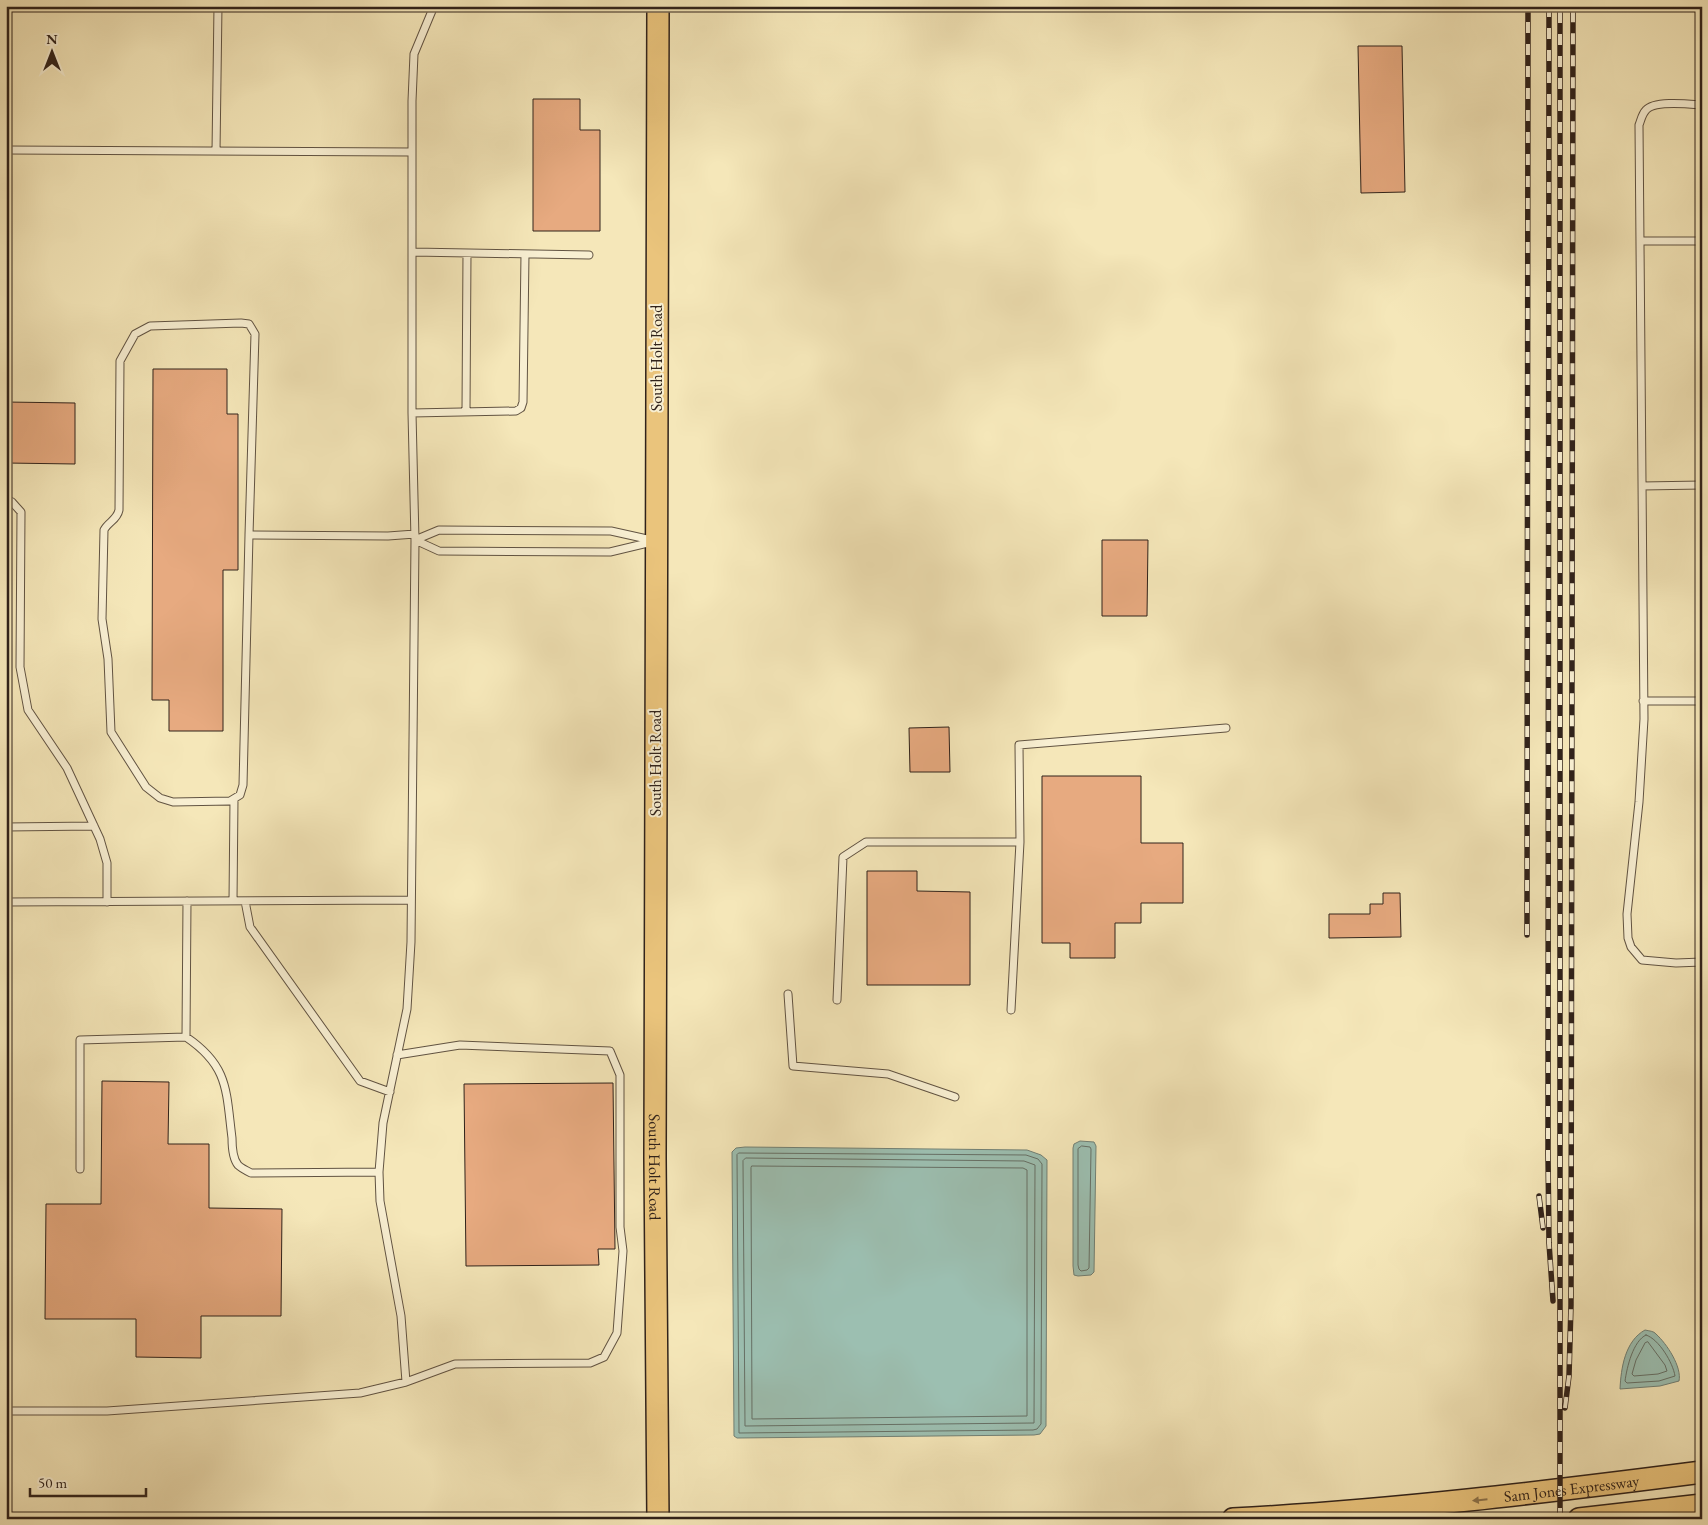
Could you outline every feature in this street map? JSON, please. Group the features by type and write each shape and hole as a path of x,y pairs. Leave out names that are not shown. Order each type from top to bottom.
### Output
{"main road":[{"name":"South Holt Road","path":"658,6 655,1167 658,1519"},
{"name":"Sam Jones Expressway","path":"1232,1519 1478,1500 1702,1472"},
{"name":"Sam Jones Expressway","path":"1579,1519 1702,1504"}],"lane":[{"path":"216,151 218,6"},
{"path":"406,1382 401,1316 380,1201 379,1172 383,1122 407,1009 411,900 415,537 412,413 412,101 414,54 434,6"},
{"path":"1702,105 1665,104 1651,106 1646,110 1640,125 1643,757 1640,802 1627,914 1628,938 1631,947 1642,960 1676,963 1702,962"},
{"path":"6,150 412,152"},
{"path":"1641,241 1702,241"},
{"path":"412,252 589,255"},
{"path":"466,412 467,254"},
{"path":"412,413 516,412 521,408 523,402 525,254"},
{"path":"240,323 248,324 254,334 249,536 243,785 240,795 230,801 173,802 160,798 146,787 111,732 108,659 102,619 104,530 107,525 116,519 119,510 120,361 135,334 150,326 240,323"},
{"path":"1642,486 1702,485"},
{"path":"6,499 12,502 21,512 20,667 28,710 67,768 100,839 107,863 107,902"},
{"path":"249,536 415,537 439,530 611,530 656,541"},
{"path":"415,537 439,550 610,552 656,541"},
{"path":"1643,701 1702,701"},
{"path":"1011,1010 1020,842 1019,745 1226,728"},
{"path":"233,901 234,799"},
{"path":"6,827 94,826"},
{"path":"836,1000 842,857 866,842 1020,842"},
{"path":"6,902 411,900"},
{"path":"186,1037 187,901"},
{"path":"245,901 250,928 360,1081 390,1092"},
{"path":"788,994 793,1066 888,1074 955,1097"},
{"path":"80,1169 80,1040 186,1037 201,1047 218,1068 226,1088 233,1150 238,1164 251,1173 379,1172"},
{"path":"6,1411 126,1410 360,1393 406,1382 455,1364 590,1363 604,1357 617,1333 623,1251 620,1227 620,1075 610,1051 460,1045 397,1055"}],"water":[{"path":"1080,1141 1094,1142 1096,1146 1094,1272 1091,1275 1078,1276 1074,1275 1073,1266 1073,1148 1074,1144"},
{"path":"736,1148 1027,1150 1041,1155 1047,1160 1046,1426 1040,1434 737,1438 734,1436 732,1152"},
{"path":"1645,1330 1655,1333 1669,1350 1678,1369 1679,1381 1660,1386 1620,1389 1625,1356 1633,1341"}],"building":[{"path":"1358,46 1402,46 1405,192 1361,193"},
{"path":"533,99 580,99 580,130 600,130 600,231 533,231"},
{"path":"153,369 227,369 227,414 238,414 238,570 223,570 223,731 169,731 169,700 152,700"},
{"path":"6,402 75,403 75,464 6,463"},
{"path":"1102,540 1148,540 1147,616 1102,616"},
{"path":"949,727 950,772 910,772 909,728"},
{"path":"1042,776 1141,776 1141,843 1183,843 1183,903 1141,903 1141,923 1115,923 1115,958 1070,958 1070,943 1042,943"},
{"path":"867,871 917,871 917,891 970,892 970,985 867,985"},
{"path":"1383,893 1400,893 1401,937 1329,938 1329,914 1370,914 1370,904 1383,904"},
{"path":"102,1081 169,1082 168,1144 209,1144 209,1208 282,1209 281,1316 201,1316 201,1358 136,1357 136,1319 45,1319 46,1204 101,1204"},
{"path":"613,1083 615,1249 598,1249 599,1265 466,1266 464,1084"}],"railway":[{"path":"1527,935 1528,6"},
{"path":"1549,6 1548,1155 1549,1243 1553,1301"},
{"path":"1560,6 1560,1519"},
{"path":"1565,1408 1569,1376 1571,1305 1573,6"},
{"path":"1539,1196 1543,1228"}]}
